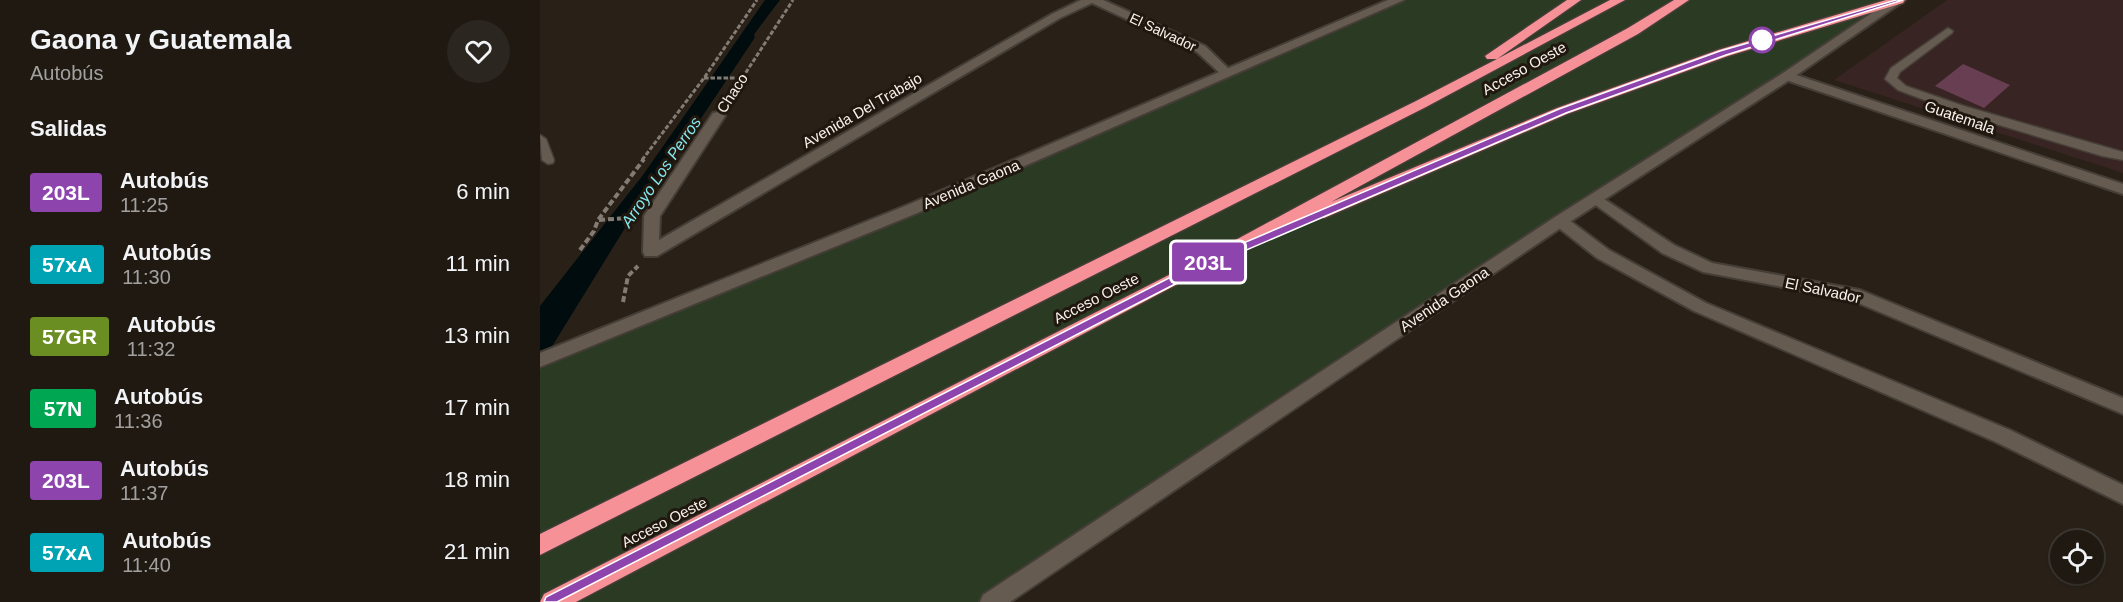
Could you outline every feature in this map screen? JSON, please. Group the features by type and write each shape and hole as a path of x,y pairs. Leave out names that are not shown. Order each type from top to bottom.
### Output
{"highway":[{"path":"1421,104 1575,0"},
{"name":"Acceso Oeste","path":"540,545 1421,104 1619,0"},
{"name":"Acceso Oeste","path":"552,602 1212,260 1633,31 1683,0"},
{"path":"1212,260 1562,111 1723,53 1899,0"}],"street":[{"name":"El Salvador","path":"1092,0 1201,49 1227,72"},
{"name":"Avenida Del Trabajo","path":"651,252 1056,16 1092,0"},
{"name":"Avenida Gaona","path":"540,360 910,210 1398,0"},
{"name":"Avenida Gaona","path":"992,602 1560,220 1786,76 1899,0"},
{"name":"Guatemala","path":"1786,76 2123,189"},
{"name":"Chaco","path":"651,252 652,216 718,116"},
{"name":"El Salvador","path":"1595,198 1668,249 1709,268 1854,294 2123,406"},
{"path":"1560,220 1603,254 1700,307 2003,436 2123,495"}],"lane":[{"path":"1948,31 1895,70 1891,79 1902,88 1960,109 2106,153 2123,156"},
{"path":"540,139 548,160"}],"path":[{"path":"580,250 599,220 704,78 758,0"},
{"name":"Chaco","path":"718,116 793,0"},
{"path":"704,78 742,78"},
{"path":"599,220 631,217"},
{"path":"622,326 621,312 628,276 651,252"}],"shaded area":[{"path":"765,0 780,0 685,134 540,366 540,306 643,175"},
{"path":"1947,0 2123,0 2123,173 1834,80"}],"green space":[{"path":"1398,0 1899,0 991,602 540,602 540,360"}],"building":[{"path":"1963,64 2010,85 1984,108 1935,86"}],"waterway":[{"name":"Arroyo Los Perros","path":"669,160 751,37"},
{"name":"Arroyo Los Perros","path":"641,203 670,159"}],"bus line":[{"name":"203L","path":"552,602 1212,260 1562,111 1723,53 1898,0"}]}
